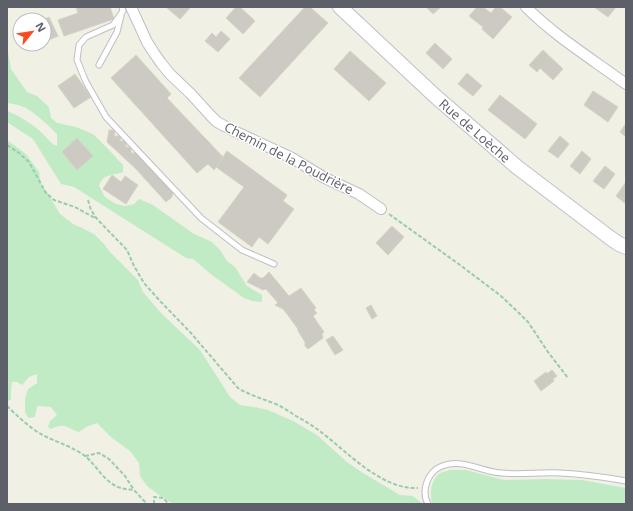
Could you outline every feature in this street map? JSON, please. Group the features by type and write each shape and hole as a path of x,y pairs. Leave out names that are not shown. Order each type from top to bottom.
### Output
{"street":[{"name":"Rue de Loèche","path":"340,7 435,96 517,167 624,248"},
{"path":"526,7 554,33 626,84"},
{"name":"Chemin de la Poudrière","path":"125,8 161,63 217,122 234,132 292,158 325,178 359,194 381,209"}],"lane":[{"path":"99,65 117,32 125,8"},
{"path":"125,8 114,24 86,37 79,45 77,60 86,82 106,117 201,218 242,250 274,264"},
{"path":"428,504 425,489 430,475 442,466 455,464 463,464 501,473 576,474 626,481"}],"path":[{"path":"7,145 29,162 46,193 54,200 75,207 97,219"},
{"path":"88,200 91,210 97,219 127,250 144,283 190,332 238,388 278,405 304,420 360,464 390,482 410,488 420,488 427,482"},
{"path":"381,209 460,264 515,308 528,322 568,378"},
{"path":"7,406 40,433 85,456 111,483 122,489 134,490"},
{"path":"85,456 99,453 109,459 125,476 134,490 147,504"},
{"path":"154,504 154,497 163,498 169,504"}],"green space":[{"path":"7,46 11,69 27,92 37,96 49,107 51,118 57,123 76,127 93,134 123,165 123,172 105,177 101,182 99,186 105,197 116,204 125,206 134,204 139,199 153,205 194,234 212,242 220,250 227,261 235,267 247,286 262,295 262,302 244,298 193,259 186,258 74,187 61,184 33,139 7,122 7,111 22,118 32,125 51,143 57,146 57,134 34,113 18,105 8,103 7,101"},
{"path":"7,140 26,154 39,172 41,185 60,214 73,224 94,234 138,280 143,292 161,313 200,350 230,397 240,405 268,410 293,421 317,435 347,462 363,473 400,495 413,496 423,504 173,504 147,486 140,476 139,463 130,451 112,438 97,423 86,427 79,432 65,426 59,426 51,429 48,427 50,421 57,415 51,407 37,406 35,417 28,418 25,411 25,398 28,389 37,383 37,374 29,377 22,385 17,382 12,382 11,400 7,401"},
{"path":"450,470 466,470 504,480 582,480 626,488 626,504 432,504 431,491 434,480 440,473"}],"building":[{"path":"76,7 110,7 114,19 64,36 58,20 78,13"},
{"path":"166,7 191,7 180,19"},
{"path":"236,7 240,7 255,21 243,34 226,18"},
{"path":"305,7 310,7 328,23 260,97 239,78"},
{"path":"426,7 441,7 433,14"},
{"path":"477,7 483,7 491,13 496,7 500,7 512,17 493,39 482,29 483,27 469,16"},
{"path":"594,7 616,7 608,17"},
{"path":"52,23 58,36 52,39"},
{"path":"221,31 230,39 218,52 205,41 212,33 216,37"},
{"path":"435,43 452,59 443,69 426,53"},
{"path":"543,50 563,69 553,80 540,68 537,72 529,65"},
{"path":"350,51 386,83 369,101 334,69"},
{"path":"136,55 171,94 167,98 223,157 214,170 208,164 197,173 111,78"},
{"path":"467,73 482,86 473,96 458,84"},
{"path":"75,74 91,97 74,108 58,86"},
{"path":"593,91 618,107 608,122 584,105"},
{"path":"500,95 537,124 525,139 488,110"},
{"path":"626,123 626,137 620,132"},
{"path":"109,130 115,130 114,136 121,136 120,141 126,141 126,147 131,147 131,153 137,153 173,192 172,197 166,202 136,169 107,142"},
{"path":"560,136 569,144 558,158 548,151"},
{"path":"77,138 93,156 77,170 62,152"},
{"path":"227,151 287,195 283,201 294,209 268,244 259,237 252,247 218,222 244,187 216,167"},
{"path":"582,151 591,159 580,174 570,166"},
{"path":"605,166 615,174 604,189 593,181"},
{"path":"112,175 121,182 125,176 138,185 126,204 103,189"},
{"path":"626,182 626,204 616,196"},
{"path":"392,226 404,237 388,255 376,243"},
{"path":"269,272 289,296 301,288 316,308 314,310 317,313 313,316 324,332 322,334 323,338 308,349 305,346 305,342 298,329 283,309 275,305 278,303 266,289 263,290 247,282 254,273 260,278 263,278"},
{"path":"371,305 377,316 372,319 366,308"},
{"path":"333,336 343,350 335,355 326,340"},
{"path":"552,370 557,376 553,379 554,381 541,391 534,381 546,372 547,374"}]}
